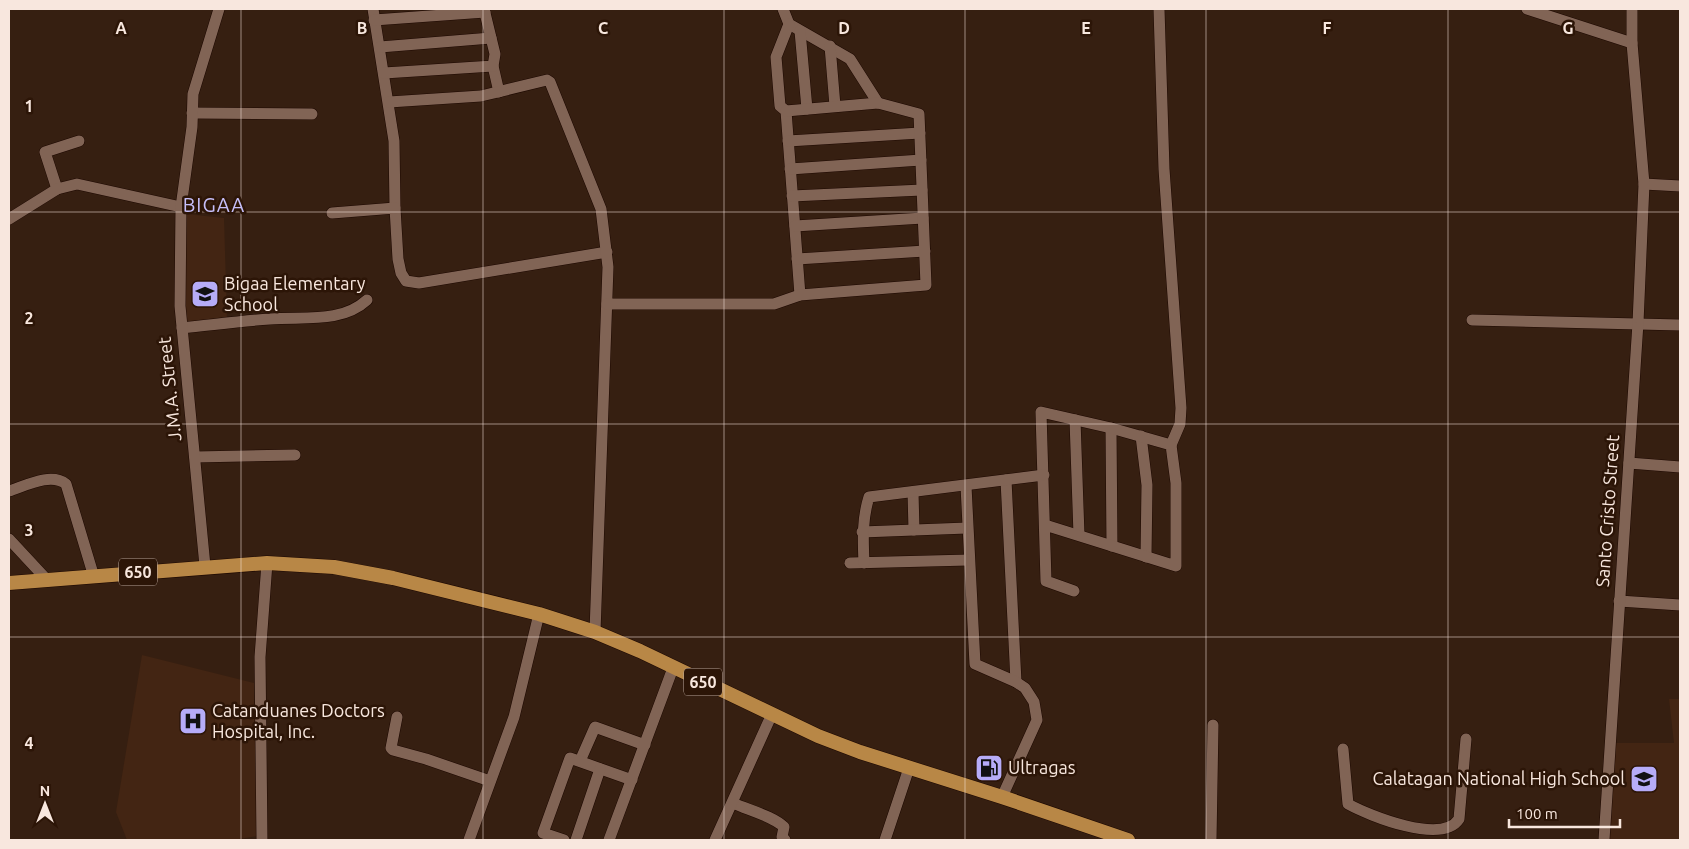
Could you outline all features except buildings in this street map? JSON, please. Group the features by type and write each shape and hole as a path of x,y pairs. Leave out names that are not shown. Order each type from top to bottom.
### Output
{"main road":[{"name":"650","path":"9,583 205,566 267,563 350,569 539,614 594,632 843,746 1002,797 1126,840"}],"street":[{"name":"J.M.A. Street","path":"205,566 182,328 179,274 181,208 193,94 219,9"},
{"path":"783,9 789,24 850,59 878,103"},
{"path":"1045,525 1176,566 1176,483 1171,445 1180,424 1181,408 1164,168 1159,9"},
{"path":"1527,9 1632,43"},
{"name":"Santo Cristo Street","path":"1604,840 1638,323 1644,184 1632,43 1632,9"},
{"path":"499,92 493,66 495,54 484,10 374,14 394,141 398,259 401,273 406,281 419,283 607,252"},
{"path":"607,304 774,304 800,295 926,285 919,114 878,103 786,111 780,106 776,56 789,24"},
{"path":"800,31 808,109"},
{"path":"380,47 491,38"},
{"path":"830,46 835,106"},
{"path":"384,73 493,66"},
{"path":"389,102 481,96 543,80 550,82 601,209 607,252 607,304 594,632"},
{"path":"786,111 800,295"},
{"path":"192,113 312,114"},
{"path":"788,141 920,133"},
{"path":"57,189 45,152 79,141"},
{"path":"790,168 921,160"},
{"path":"9,219 57,189 77,184 181,208"},
{"path":"1644,184 1680,186"},
{"path":"792,196 922,190"},
{"path":"332,213 395,208"},
{"path":"795,226 923,218"},
{"path":"797,259 924,251"},
{"path":"182,328 277,318 328,317 348,311 367,300"},
{"path":"1472,320 1680,325"},
{"path":"1074,591 1046,581 1041,412 1111,428 1171,445"},
{"path":"1075,420 1079,535"},
{"path":"1111,428 1112,546"},
{"path":"1141,436 1147,485 1146,557"},
{"path":"195,457 296,455"},
{"path":"1629,464 1680,467"},
{"path":"864,564 862,532 864,511 869,496 966,486 1044,475"},
{"path":"9,491 47,479 57,478 66,484 94,577"},
{"path":"1006,480 1016,682"},
{"path":"966,486 975,664 1016,682 1025,688 1034,702 1037,720 1002,797"},
{"path":"913,492 914,530"},
{"path":"862,532 967,528"},
{"path":"9,539 48,581"},
{"path":"850,563 969,560"},
{"path":"262,840 260,657 267,563"},
{"path":"1619,601 1680,605"},
{"path":"469,840 514,717 539,614"},
{"path":"609,840 673,668"},
{"path":"715,840 772,714"},
{"path":"397,717 391,748 393,750 490,781"},
{"path":"1211,840 1212,725"},
{"path":"580,761 595,728 645,745"},
{"path":"1343,749 1348,804 1376,816 1436,835 1455,825 1459,819 1466,739"},
{"path":"564,840 543,833 570,758 632,780"},
{"path":"576,840 600,768"},
{"path":"885,840 909,768"},
{"path":"733,803 764,817 776,819 784,827 782,837 785,840"}],"shaded area":[{"name":"Bigaa Elementary School","path":"186,214 224,218 227,319 185,323"},
{"path":"142,655 254,683 257,836 233,840 127,840 116,812"},
{"name":"Calatagan National High School","path":"1669,699 1680,699 1680,840 1608,840 1613,743 1674,743"}],"place":[{"name":"Bigaa Elementary School","path":"205,294"},
{"name":"Catanduanes Doctors Hospital, Inc.","path":"193,721"},
{"name":"Ultragas","path":"989,768"},
{"name":"Calatagan National High School","path":"1644,779"}],"district":[{"name":"BIGAA","path":"214,205"}]}
